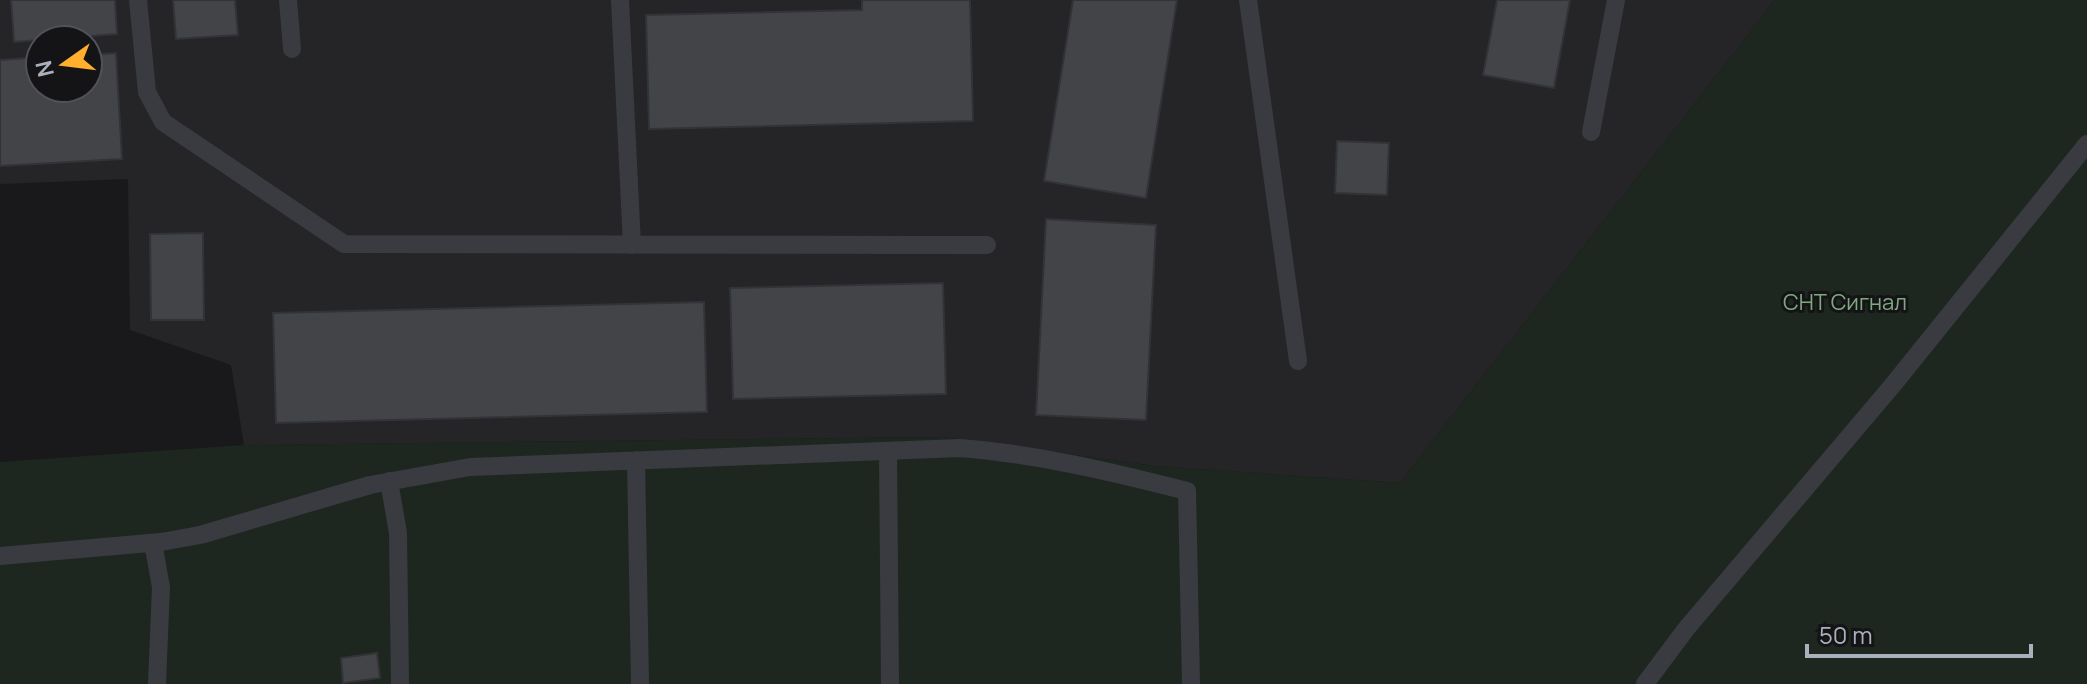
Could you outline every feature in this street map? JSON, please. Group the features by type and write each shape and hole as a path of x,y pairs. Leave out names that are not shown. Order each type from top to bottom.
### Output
{"lane":[{"path":"138,0 147,92 163,122 344,244 987,245"},
{"path":"288,0 292,49"},
{"path":"620,0 632,245"},
{"path":"1248,0 1298,361"},
{"path":"1591,132 1616,0"},
{"path":"1645,684 1686,629 1892,386 2087,144"},
{"path":"0,556 153,543 200,535 389,481 470,467 960,448 1001,451 1187,491 1191,684"},
{"path":"888,452 890,684"},
{"path":"636,460 640,684"},
{"path":"389,481 398,533 400,684"},
{"path":"153,543 161,587 157,684"}],"shaded area":[{"path":"0,0 1775,0 1400,483 1155,466 944,437 244,445 231,365 130,330 128,179 0,184"}],"green space":[{"name":"СНТ Сигнал","path":"1775,0 2087,0 2087,684 0,684 0,462 244,445 944,437 1155,466 1400,483"}],"building":[{"path":"11,0 115,0 117,34 104,35 104,24 24,24 24,41 14,42"},
{"path":"173,0 235,0 238,35 176,39"},
{"path":"862,0 970,0 973,121 649,129 646,15 862,10"},
{"path":"1073,0 1177,0 1146,198 1044,181"},
{"path":"1497,0 1570,0 1554,88 1483,75"},
{"path":"116,53 122,159 0,166 0,60 24,58 24,104 104,104 104,54"},
{"path":"1337,141 1389,143 1387,195 1335,193"},
{"path":"1046,219 1156,225 1146,420 1036,415"},
{"path":"203,233 204,320 151,320 150,234"},
{"path":"943,283 946,394 733,399 730,288"},
{"path":"704,302 707,412 276,423 273,313"},
{"path":"377,653 380,678 343,683 341,658"}]}
